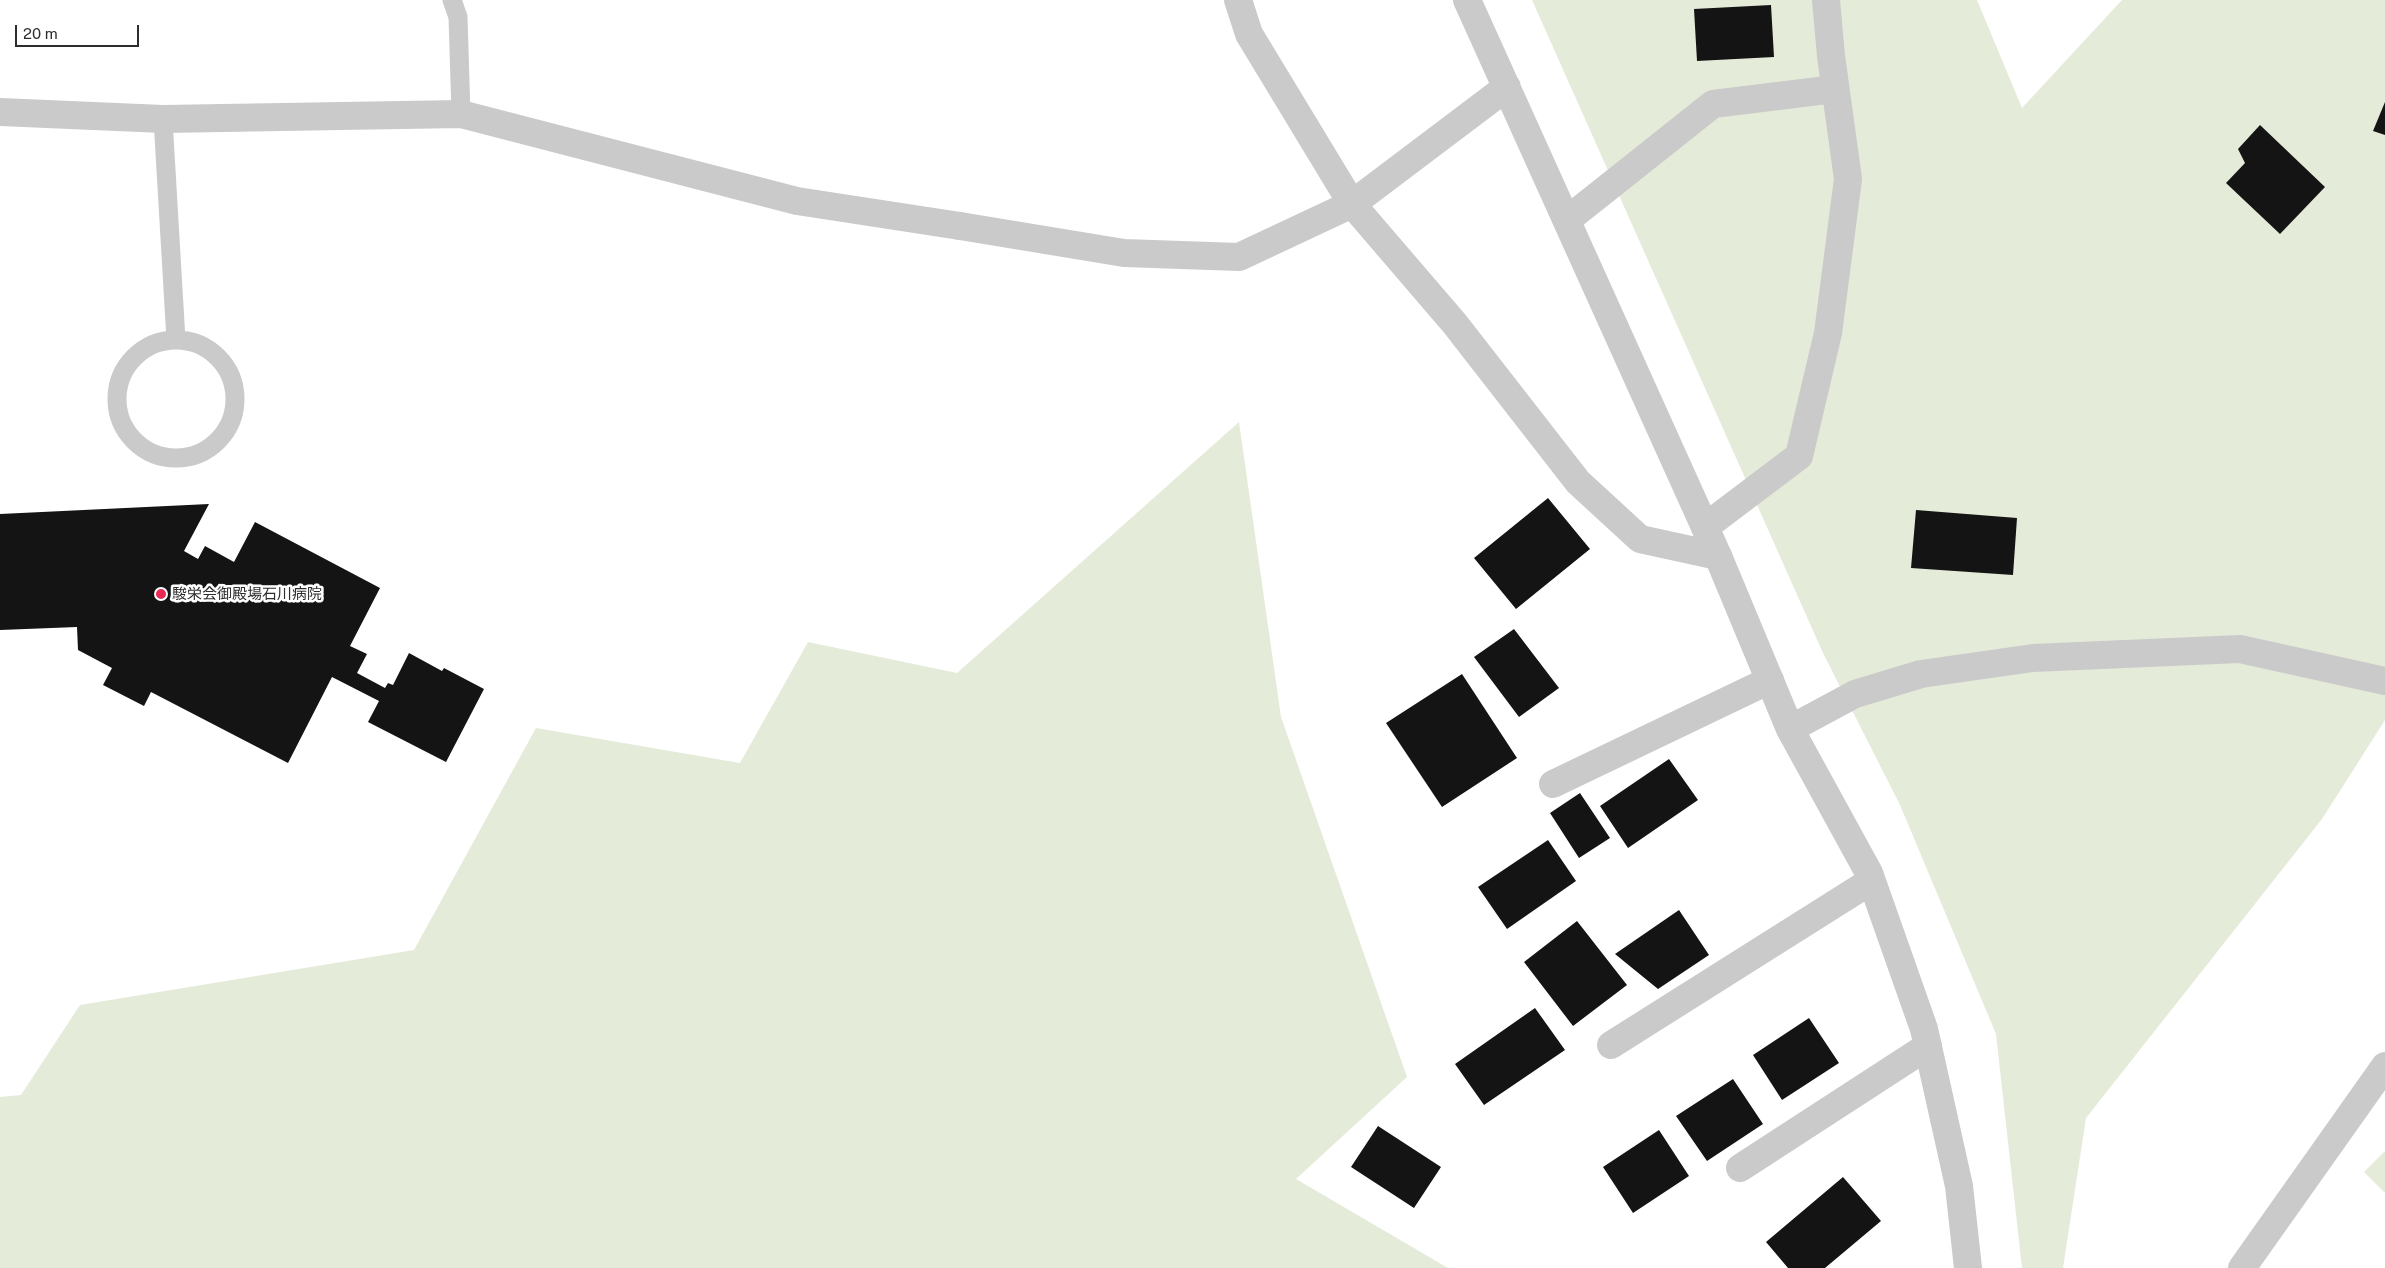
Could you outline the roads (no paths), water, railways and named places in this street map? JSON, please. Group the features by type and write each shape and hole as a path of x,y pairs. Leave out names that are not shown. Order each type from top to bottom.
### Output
{"street":[{"path":"1238,0 1249,34 1352,204 1455,324 1578,482 1640,539 1718,556"},
{"path":"1467,0 1718,556 1790,730 1871,881 1928,1046 1959,1186 1968,1268"},
{"path":"1705,527 1800,456 1828,333 1848,179 1835,89 1826,0"},
{"path":"0,112 163,119 461,114 797,201 1124,253 1239,257 1352,204 1507,87"},
{"path":"1567,220 1713,104 1835,89"},
{"path":"1790,730 1855,694 1921,674 2033,658 2240,649 2385,681"},
{"path":"1553,784 1770,680"},
{"path":"1611,1045 1871,881"},
{"path":"1740,1168 1928,1046"},
{"path":"2242,1268 2385,1066"}],"lane":[{"path":"452,0 458,17 461,114"},
{"path":"163,119 176,340"},
{"path":"176,340 195,343 212,352 225,366 233,383 235,402 231,421 221,438 206,450 187,457 168,457 150,452 134,440 122,424 117,405 118,385 126,367 140,352 156,343 176,340"}],"place":[{"name":"駿栄会御殿場石川病院","path":"161,594"}]}
